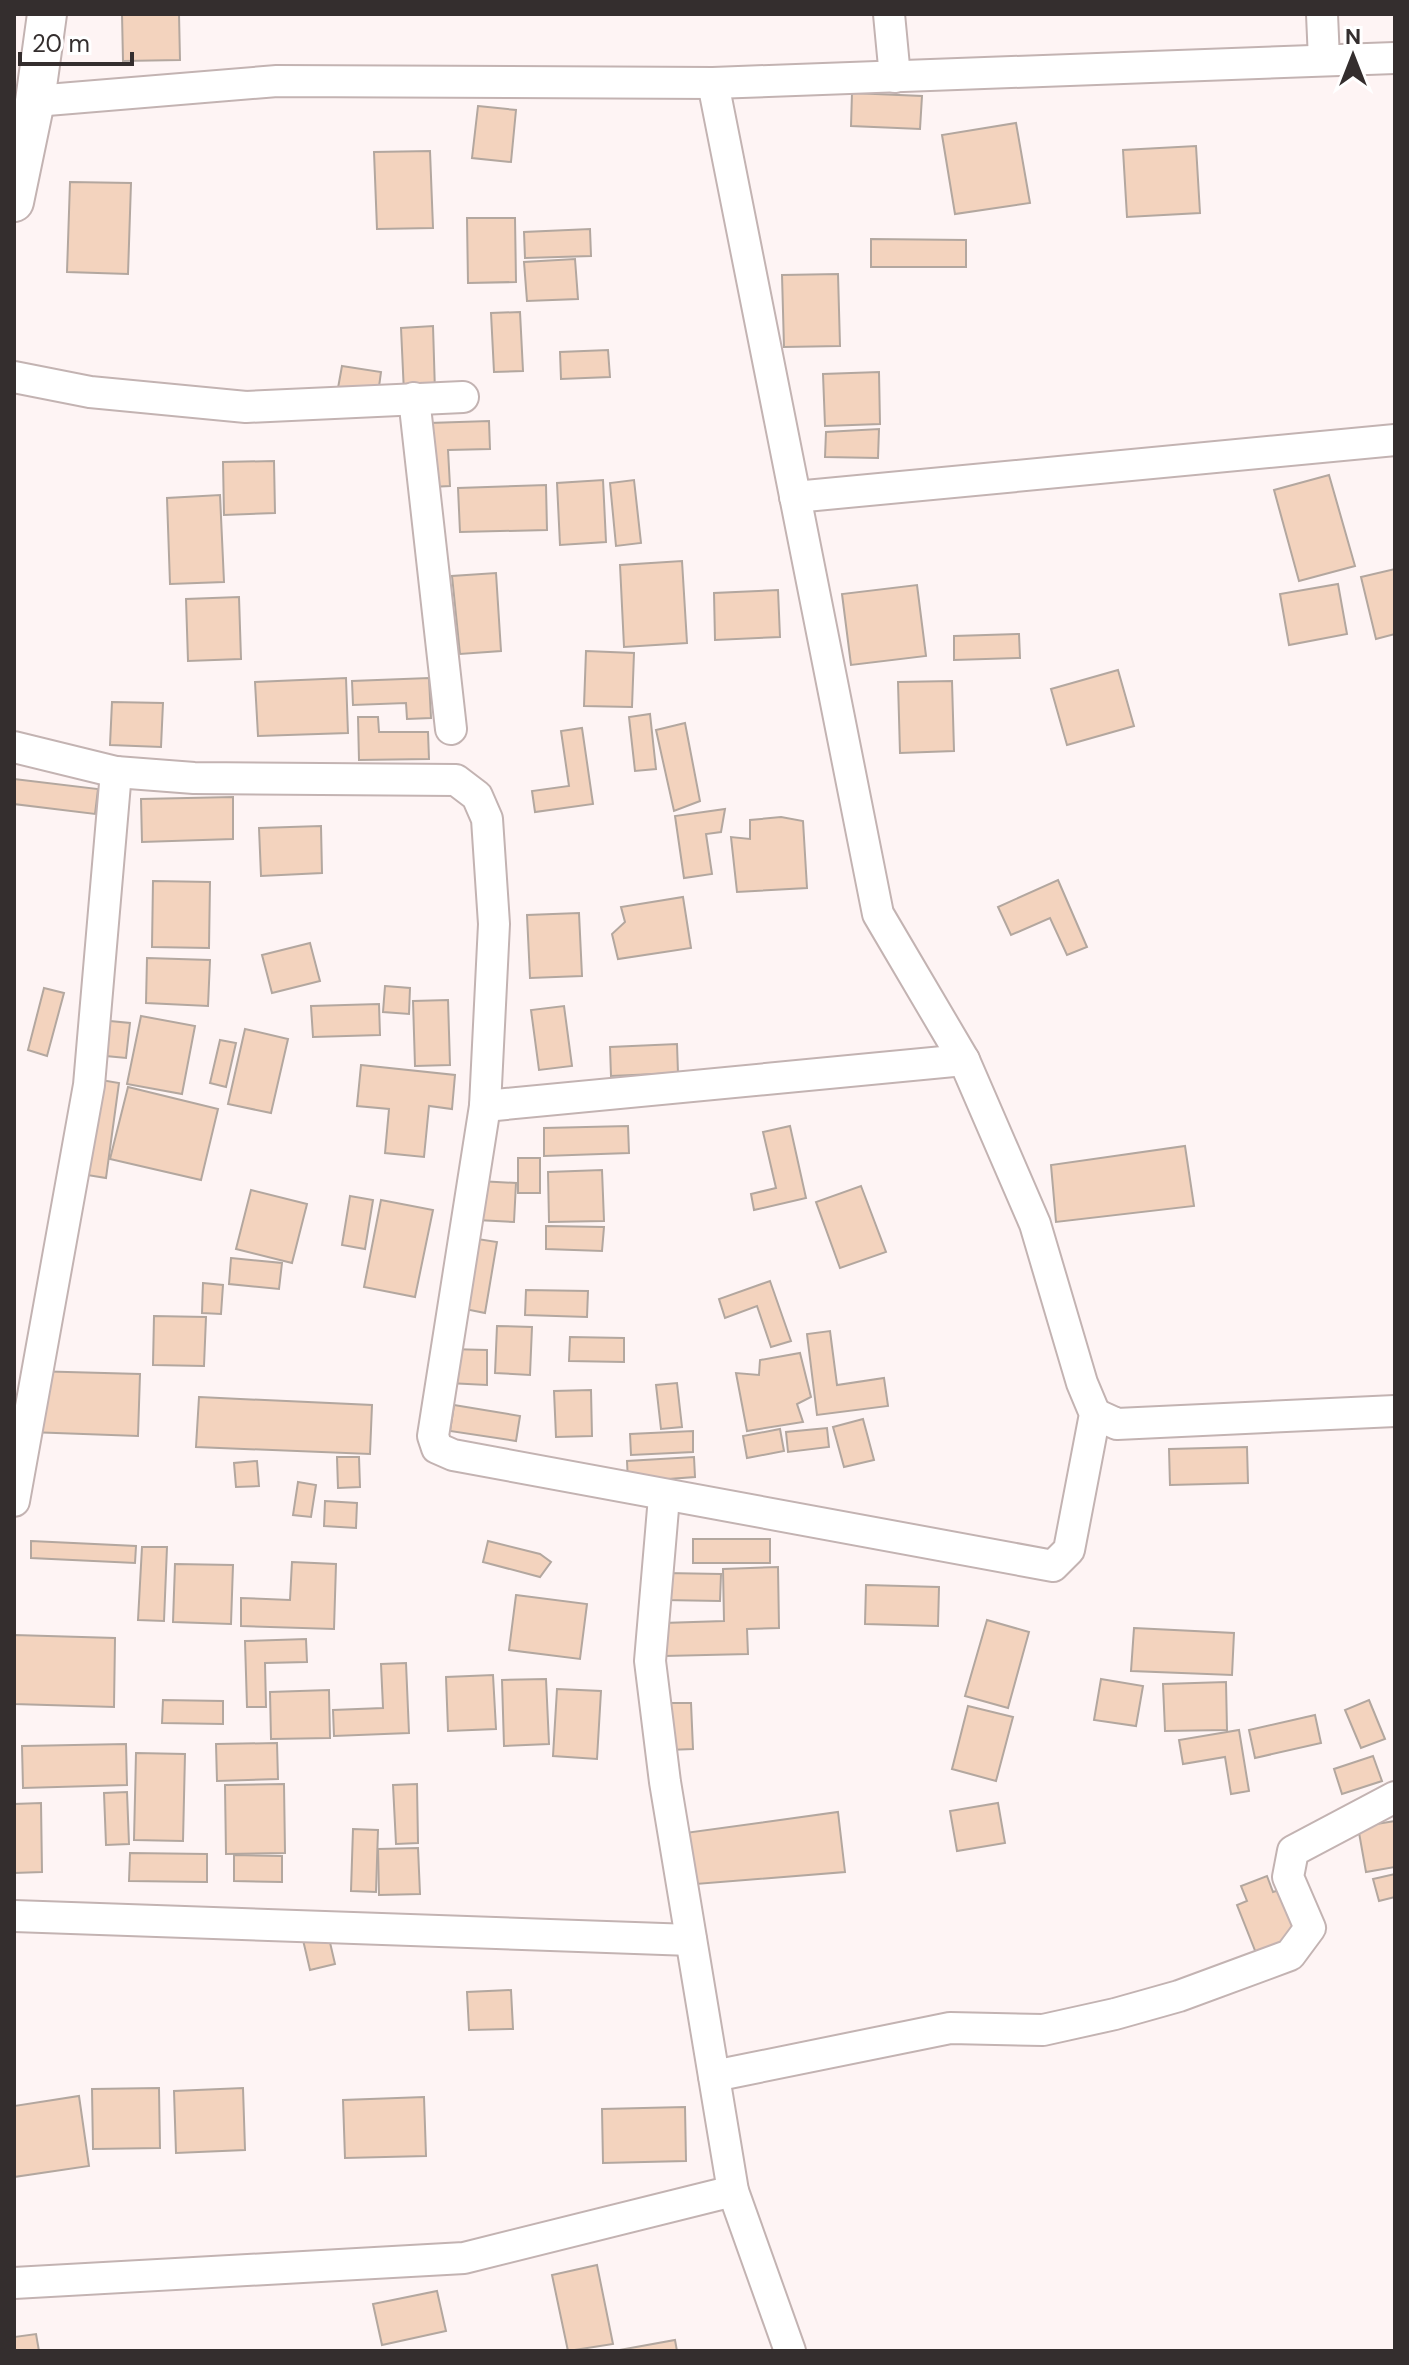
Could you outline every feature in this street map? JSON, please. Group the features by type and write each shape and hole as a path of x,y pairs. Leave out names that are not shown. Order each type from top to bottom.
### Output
{"street":[{"path":"14,202 35,101 47,14"},
{"path":"889,14 895,77"},
{"path":"1322,14 1324,60"},
{"path":"35,101 277,81 713,83 1395,58"},
{"path":"14,747 116,772 194,778 456,780 477,796 487,819 494,924 485,1106 433,1436 437,1448 453,1455 664,1497 1053,1566 1069,1550 1095,1414 1082,1383 1035,1224 964,1060 878,914 713,83"},
{"path":"14,377 90,392 246,407 463,397"},
{"path":"414,398 451,729"},
{"path":"795,497 1395,440"},
{"path":"14,1501 89,1085 116,772"},
{"path":"485,1106 964,1060"},
{"path":"1095,1414 1117,1424 1395,1411"},
{"path":"664,1497 650,1661 691,1940 733,2191 790,2351"},
{"path":"714,2076 950,2028 1043,2030 1179,1996 1290,1955 1310,1928 1288,1877 1293,1851 1395,1797"},
{"path":"14,1916 691,1940"},
{"path":"14,2283 464,2258 733,2191"}],"building":[{"path":"122,14 179,14 180,60 123,61"},
{"path":"852,93 922,96 920,129 851,126"},
{"path":"478,106 516,110 511,162 472,158"},
{"path":"1016,123 1030,203 955,214 942,135"},
{"path":"1196,146 1200,213 1127,217 1123,150"},
{"path":"430,151 433,228 377,229 374,152"},
{"path":"70,182 131,183 128,274 67,272"},
{"path":"467,218 515,218 516,282 468,283"},
{"path":"590,229 591,256 525,258 524,232"},
{"path":"871,239 966,240 966,267 871,267"},
{"path":"575,259 578,299 527,301 524,262"},
{"path":"838,274 840,346 784,347 782,275"},
{"path":"520,312 523,371 494,372 491,313"},
{"path":"433,326 435,392 404,393 401,328"},
{"path":"608,350 610,377 561,379 560,352"},
{"path":"342,366 381,372 378,394 338,388"},
{"path":"879,372 880,424 825,426 823,374"},
{"path":"489,421 490,449 448,450 450,486 431,487 429,423"},
{"path":"879,429 878,458 825,457 826,432"},
{"path":"274,461 275,513 224,515 223,462"},
{"path":"1329,475 1355,566 1299,581 1274,490"},
{"path":"603,480 606,542 560,545 557,483"},
{"path":"634,480 641,543 616,546 610,483"},
{"path":"546,485 547,530 460,532 458,488"},
{"path":"220,495 224,582 170,584 167,498"},
{"path":"682,561 687,643 624,647 620,565"},
{"path":"1395,569 1395,634 1376,639 1361,577"},
{"path":"496,573 501,651 460,654 452,576"},
{"path":"1338,584 1347,634 1289,645 1280,594"},
{"path":"917,585 926,656 851,665 842,594"},
{"path":"778,590 780,637 715,640 714,593"},
{"path":"239,597 241,659 188,661 186,599"},
{"path":"1019,634 1020,658 954,660 954,636"},
{"path":"586,651 634,653 632,707 584,706"},
{"path":"1118,670 1134,726 1067,745 1051,689"},
{"path":"346,678 348,733 258,736 255,682"},
{"path":"429,678 431,718 407,719 406,703 353,705 352,681"},
{"path":"952,681 954,751 900,753 898,682"},
{"path":"112,702 163,703 161,747 110,745"},
{"path":"650,714 656,769 635,771 629,717"},
{"path":"358,717 378,717 379,732 428,732 429,759 359,760"},
{"path":"685,723 700,801 674,811 656,730"},
{"path":"582,728 593,804 535,812 532,791 569,786 561,731"},
{"path":"14,779 98,789 95,814 14,804"},
{"path":"233,797 233,839 142,842 141,799"},
{"path":"725,809 721,832 706,834 712,874 684,878 675,816"},
{"path":"781,817 803,821 807,888 737,892 731,837 750,839 750,820"},
{"path":"321,826 322,873 261,876 259,828"},
{"path":"1058,880 1087,947 1067,955 1050,918 1011,935 998,907"},
{"path":"153,881 210,882 209,948 152,947"},
{"path":"683,897 691,948 618,959 612,934 625,922 621,907"},
{"path":"579,913 582,976 530,978 527,915"},
{"path":"310,943 320,981 272,993 262,955"},
{"path":"147,958 210,960 208,1006 146,1003"},
{"path":"385,986 410,988 409,1014 383,1012"},
{"path":"44,988 64,993 47,1056 28,1050"},
{"path":"448,1000 450,1065 415,1066 413,1001"},
{"path":"379,1004 380,1035 313,1037 311,1006"},
{"path":"564,1006 572,1066 539,1070 531,1010"},
{"path":"141,1016 195,1026 182,1094 127,1084"},
{"path":"110,1021 130,1023 126,1058 106,1056"},
{"path":"245,1029 288,1039 271,1113 228,1104"},
{"path":"220,1040 236,1043 226,1087 210,1083"},
{"path":"677,1044 678,1073 611,1076 610,1047"},
{"path":"361,1065 455,1075 452,1109 429,1106 424,1157 385,1153 389,1109 357,1106"},
{"path":"95,1079 119,1083 106,1178 81,1174"},
{"path":"128,1087 218,1109 201,1180 110,1159"},
{"path":"628,1126 629,1153 544,1156 544,1128"},
{"path":"790,1126 806,1198 754,1210 751,1194 776,1188 763,1132"},
{"path":"1185,1146 1194,1206 1056,1222 1051,1165"},
{"path":"518,1158 540,1158 540,1193 518,1193"},
{"path":"602,1170 604,1221 549,1222 548,1172"},
{"path":"479,1181 516,1183 514,1222 477,1220"},
{"path":"861,1186 886,1252 840,1268 816,1202"},
{"path":"251,1190 307,1204 292,1263 236,1249"},
{"path":"350,1196 373,1200 365,1249 342,1245"},
{"path":"381,1200 433,1210 415,1297 364,1287"},
{"path":"546,1226 604,1227 602,1251 546,1249"},
{"path":"471,1238 497,1242 485,1313 460,1308"},
{"path":"231,1258 282,1263 279,1289 229,1284"},
{"path":"770,1281 791,1341 771,1347 757,1306 725,1318 719,1299"},
{"path":"203,1283 223,1285 221,1314 202,1313"},
{"path":"526,1290 588,1291 587,1317 525,1315"},
{"path":"154,1316 206,1317 204,1366 153,1365"},
{"path":"497,1326 532,1327 530,1375 495,1373"},
{"path":"830,1331 837,1385 884,1378 888,1406 817,1415 807,1334"},
{"path":"570,1337 624,1338 624,1362 569,1361"},
{"path":"449,1349 487,1350 487,1385 448,1383"},
{"path":"800,1353 811,1397 797,1404 803,1422 747,1431 736,1373 759,1375 760,1360"},
{"path":"31,1371 140,1374 138,1436 29,1432"},
{"path":"677,1383 682,1427 661,1429 656,1385"},
{"path":"591,1390 592,1436 556,1437 554,1391"},
{"path":"199,1397 372,1405 370,1454 196,1447"},
{"path":"454,1405 520,1416 516,1441 450,1431"},
{"path":"863,1419 874,1460 844,1467 833,1427"},
{"path":"827,1428 829,1447 788,1452 786,1432"},
{"path":"780,1429 784,1451 747,1458 743,1436"},
{"path":"693,1431 693,1452 631,1455 630,1434"},
{"path":"1247,1447 1248,1483 1170,1485 1169,1449"},
{"path":"337,1457 359,1457 360,1487 338,1488"},
{"path":"694,1457 695,1477 628,1482 627,1461"},
{"path":"257,1461 259,1486 236,1487 234,1463"},
{"path":"298,1482 316,1485 311,1517 293,1515"},
{"path":"325,1501 357,1503 356,1528 324,1526"},
{"path":"693,1539 770,1539 770,1563 693,1563"},
{"path":"31,1541 136,1546 135,1563 31,1558"},
{"path":"488,1541 540,1554 551,1562 540,1577 483,1562"},
{"path":"142,1547 167,1547 164,1621 138,1620"},
{"path":"292,1562 336,1564 334,1629 241,1626 241,1598 290,1600"},
{"path":"175,1564 233,1565 231,1624 173,1622"},
{"path":"778,1567 779,1628 747,1629 748,1654 664,1656 663,1623 724,1621 723,1569"},
{"path":"665,1573 721,1574 720,1601 664,1600"},
{"path":"866,1585 939,1587 938,1626 865,1624"},
{"path":"516,1595 587,1604 580,1659 509,1650"},
{"path":"987,1620 1029,1632 1008,1708 965,1696"},
{"path":"1134,1628 1234,1633 1232,1675 1131,1671"},
{"path":"14,1635 115,1638 114,1707 14,1704"},
{"path":"306,1639 307,1662 265,1663 266,1707 247,1707 245,1641"},
{"path":"406,1663 409,1733 334,1736 333,1710 383,1708 381,1664"},
{"path":"493,1675 496,1729 448,1731 446,1677"},
{"path":"546,1679 549,1744 504,1746 502,1680"},
{"path":"1101,1679 1143,1686 1136,1726 1094,1720"},
{"path":"1226,1682 1227,1730 1165,1731 1163,1684"},
{"path":"557,1689 601,1691 597,1759 553,1756"},
{"path":"329,1690 330,1738 271,1739 270,1692"},
{"path":"163,1700 223,1701 223,1724 162,1723"},
{"path":"1369,1700 1385,1739 1361,1748 1345,1710"},
{"path":"666,1703 691,1703 693,1749 668,1750"},
{"path":"968,1706 1013,1717 996,1781 952,1769"},
{"path":"1315,1715 1321,1743 1255,1758 1249,1730"},
{"path":"1239,1730 1249,1791 1231,1794 1225,1757 1183,1764 1179,1740"},
{"path":"277,1743 278,1779 217,1781 216,1744"},
{"path":"126,1744 127,1785 23,1788 22,1746"},
{"path":"136,1753 185,1754 183,1841 134,1840"},
{"path":"1373,1756 1382,1781 1342,1794 1334,1769"},
{"path":"284,1784 285,1853 226,1854 225,1785"},
{"path":"417,1784 418,1843 396,1844 393,1785"},
{"path":"127,1792 129,1844 106,1845 104,1793"},
{"path":"41,1803 42,1872 14,1873 14,1804"},
{"path":"998,1803 1005,1843 957,1851 950,1811"},
{"path":"838,1812 845,1872 696,1884 685,1833"},
{"path":"1395,1821 1395,1867 1366,1872 1358,1827"},
{"path":"353,1829 378,1830 376,1892 351,1891"},
{"path":"418,1848 420,1894 379,1895 378,1849"},
{"path":"130,1853 207,1854 207,1882 129,1881"},
{"path":"234,1855 282,1856 282,1882 234,1881"},
{"path":"1395,1874 1395,1897 1379,1901 1373,1879"},
{"path":"1267,1876 1273,1892 1283,1889 1301,1936 1256,1953 1237,1905 1247,1901 1241,1886"},
{"path":"325,1921 335,1964 310,1970 300,1927"},
{"path":"511,1990 513,2029 469,2030 467,1992"},
{"path":"159,2088 160,2148 93,2149 92,2089"},
{"path":"243,2088 245,2150 176,2153 174,2091"},
{"path":"79,2096 89,2166 14,2177 14,2106"},
{"path":"424,2097 426,2156 345,2158 343,2100"},
{"path":"685,2107 686,2161 603,2163 602,2109"},
{"path":"597,2265 613,2344 568,2351 552,2275"},
{"path":"437,2291 446,2331 382,2345 373,2304"},
{"path":"36,2334 39,2351 14,2351 14,2337"},
{"path":"675,2340 677,2351 614,2351"}]}
